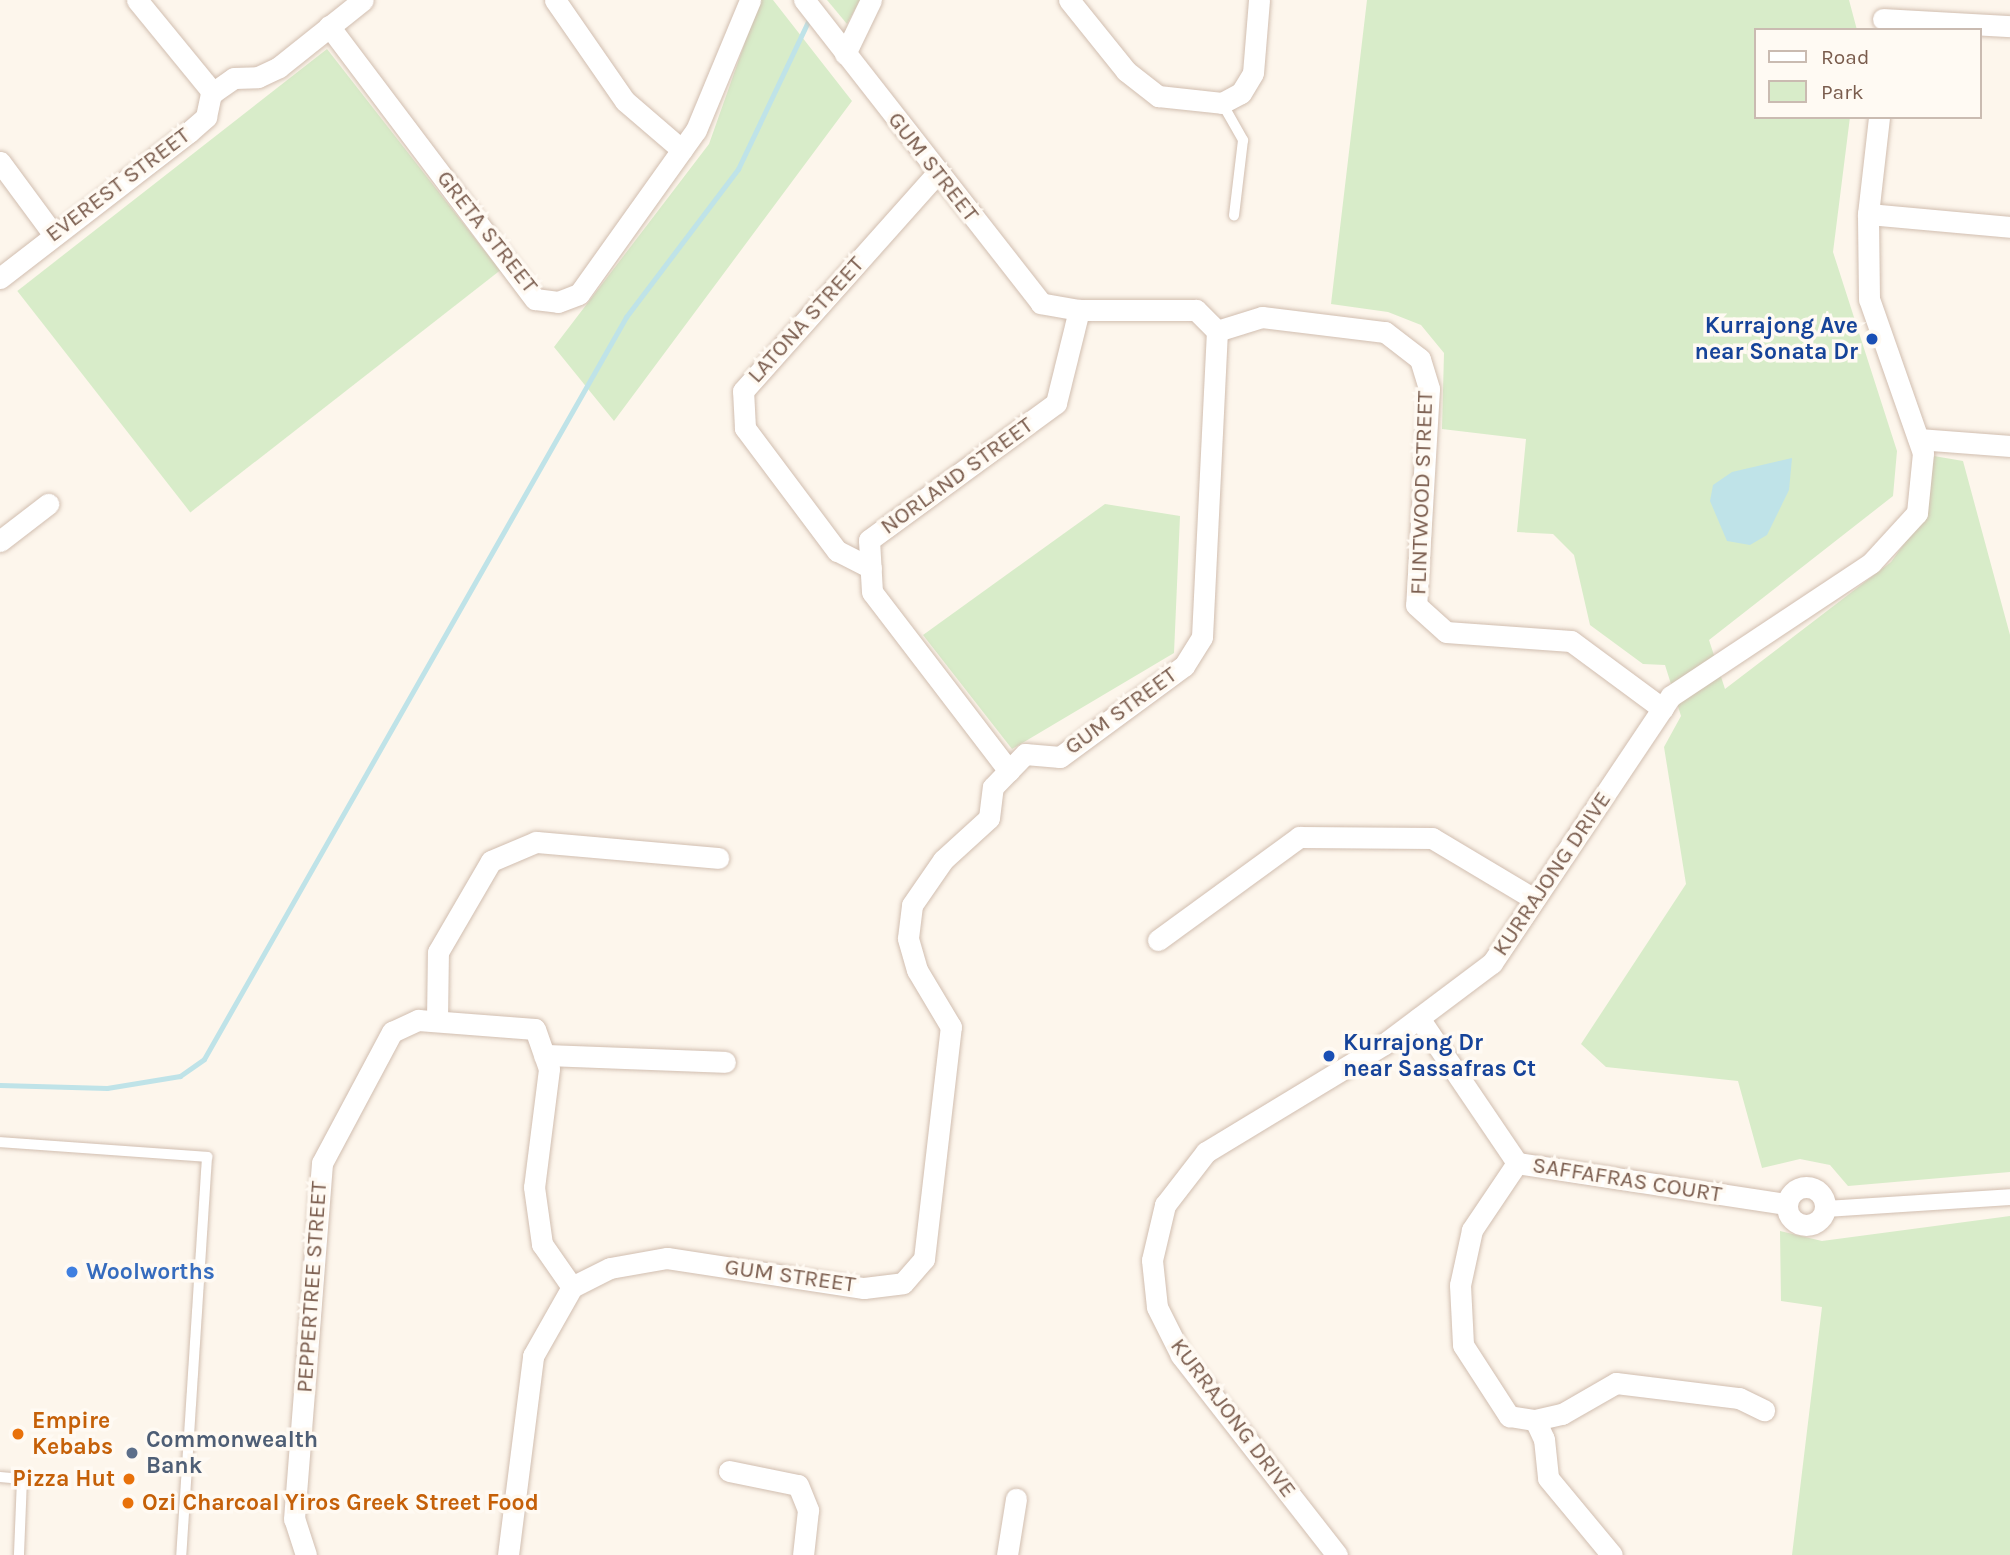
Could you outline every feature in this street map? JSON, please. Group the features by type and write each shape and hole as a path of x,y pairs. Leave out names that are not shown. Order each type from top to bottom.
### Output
{"street":[{"path":"137,0 213,93 234,78 258,78 279,67 363,0"},
{"path":"555,0 625,101 682,150"},
{"name":"GRETA STREET","path":"329,26 535,299 558,302 579,294 696,130 750,0"},
{"name":"GUM STREET","path":"572,1287 610,1268 667,1258 864,1288 903,1283 924,1259 951,1027 917,970 908,938 912,905 943,860 989,818 993,787 1025,754 1060,757 1184,666 1202,637 1217,331 1196,310 1079,310 1041,303 804,0"},
{"path":"845,54 871,0"},
{"path":"1069,0 1126,71 1158,96 1222,103 1241,93 1253,73 1259,0"},
{"path":"1882,16 2010,26"},
{"name":"EVEREST STREET","path":"0,278 206,117 213,93"},
{"name":"KURRAJONG DRIVE","path":"1337,1555 1181,1355 1157,1307 1152,1260 1165,1205 1206,1152 1419,1018 1492,963 1671,696 1871,564 1917,513 1923,453 1869,299 1868,214 1879,119"},
{"path":"0,162 53,234"},
{"name":"LATONA STREET","path":"871,568 837,551 745,428 743,391 937,173"},
{"path":"1868,214 2010,227"},
{"name":"NORLAND STREET","path":"1009,771 872,592 869,540 1056,403 1079,310"},
{"name":"FLINTWOOD STREET","path":"1217,331 1262,317 1385,332 1420,359 1429,389 1416,605 1446,632 1571,641 1663,709"},
{"path":"1919,439 2010,446"},
{"path":"0,541 48,504"},
{"path":"1157,940 1299,837 1432,838 1534,899"},
{"path":"437,1020 438,952 491,862 536,842 718,858"},
{"name":"SAFFAFRAS COURT","path":"1419,1018 1517,1163 1785,1204 1802,1225 1815,1223 1826,1209 2010,1197"},
{"name":"PEPPERTREE STREET","path":"306,1555 294,1519 322,1163 392,1032 418,1020 535,1028 549,1069 534,1187 542,1244 572,1287"},
{"path":"544,1055 725,1062"},
{"path":"1517,1163 1472,1230 1460,1285 1463,1345 1509,1416 1535,1420 1562,1414 1616,1383 1739,1398 1764,1410"},
{"path":"508,1555 533,1356 572,1287"},
{"path":"1535,1420 1544,1439 1548,1478 1612,1555"},
{"path":"729,1471 798,1485 808,1510 803,1555"},
{"path":"1007,1555 1016,1499"}],"lane":[{"path":"1222,103 1243,140 1234,215"},
{"path":"0,1142 207,1157 181,1555"},
{"path":"0,1477 22,1479 19,1555"}],"green space":[{"path":"760,0 773,0 852,101 614,421 554,347 709,144"},
{"path":"827,0 860,0 847,24"},
{"path":"1367,0 1849,0 1856,28 1755,28 1755,119 1850,119 1833,252 1897,451 1893,496 1709,640 1725,689 1891,562 1927,512 1934,456 1963,461 2010,635 2010,1172 1848,1186 1830,1165 1800,1159 1762,1168 1738,1081 1606,1067 1581,1044 1686,884 1664,747 1681,716 1665,665 1643,664 1590,625 1574,555 1553,534 1517,532 1526,439 1442,429 1444,353 1421,325 1388,312 1331,304"},
{"path":"327,49 500,270 190,512 17,291"},
{"path":"1105,504 1180,516 1174,653 1012,749 923,635"},
{"path":"2010,1216 2010,1555 1792,1555 1822,1307 1781,1301 1780,1231 1822,1241"}],"water":[{"path":"1792,458 1789,490 1767,535 1750,545 1727,541 1710,501 1713,485 1732,472"}],"waterway":[{"path":"0,1085 107,1088 180,1076 204,1059 626,317 738,169 811,15"}],"place":[{"name":"Kurrajong Ave near Sonata Dr","path":"1872,339"},
{"name":"Kurrajong Dr near Sassafras Ct","path":"1329,1056"},
{"name":"Woolworths","path":"72,1272"},
{"name":"Empire Kebabs","path":"18,1434"},
{"name":"Commonwealth Bank","path":"132,1453"},
{"name":"Pizza Hut","path":"129,1479"},
{"name":"Ozi Charcoal Yiros Greek Street Food","path":"128,1503"}]}
